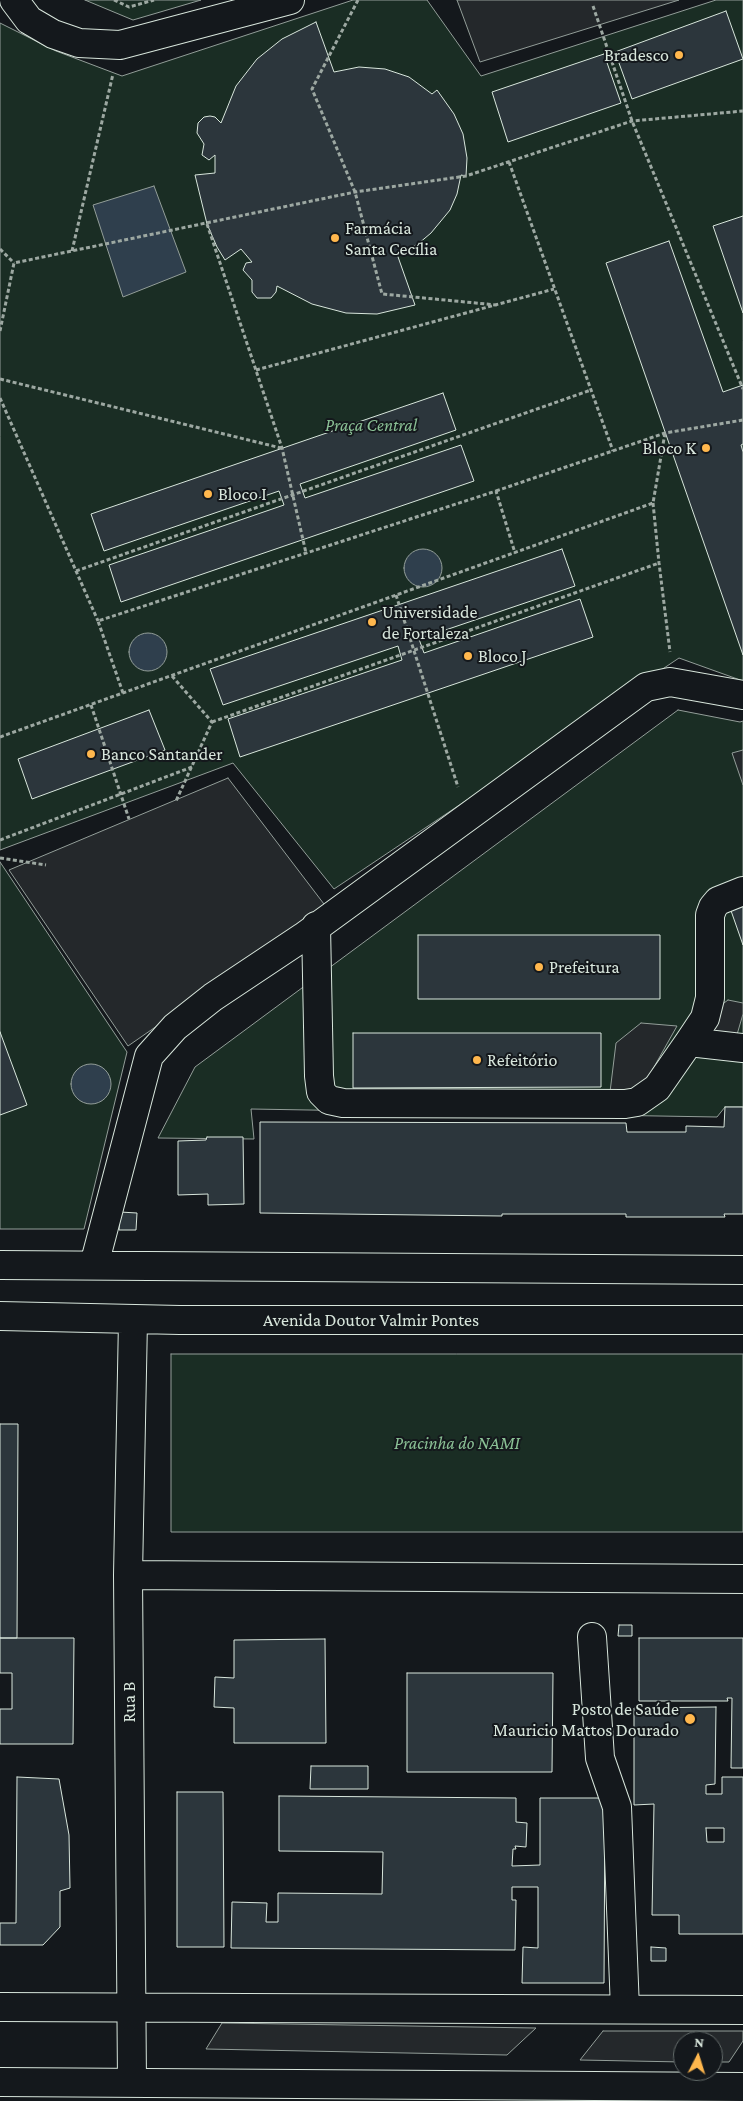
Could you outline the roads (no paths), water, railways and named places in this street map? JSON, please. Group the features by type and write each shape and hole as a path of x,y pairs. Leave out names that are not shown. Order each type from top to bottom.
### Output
{"street":[{"path":"14,0 29,20 53,34 79,43 120,45 290,0"},
{"path":"94,1265 149,1056 175,1027 213,997 316,926 646,686 674,682 743,695"},
{"path":"316,926 319,1076 322,1092 329,1100 343,1103 625,1104 637,1102 657,1088 705,1018 710,998 710,915 713,906 718,901 743,891"},
{"path":"689,1042 743,1048"},
{"path":"0,1265 743,1270"},
{"name":"Avenida Doutor Valmir Pontes","path":"0,1316 133,1320 743,1320"},
{"name":"Rua B","path":"132,2083 128,1575 133,1320"},
{"path":"128,1575 743,1578"},
{"path":"592,1637 600,1758 617,1807 626,2010"},
{"path":"0,2007 743,2010"},
{"path":"0,2082 132,2083 284,2093 743,2087"}],"water":[{"path":"154,186 186,272 123,297 93,205"},
{"path":"423,549 437,554 442,568 437,582 423,587 409,582 404,568 409,554"},
{"path":"148,633 161,639 167,652 161,665 148,671 135,665 129,652 135,639"},
{"path":"95,1064 102,1067 108,1073 111,1084 110,1092 102,1101 95,1104 87,1104 80,1101 72,1092 71,1080 74,1073 83,1065"}],"place":[{"name":"Bradesco","path":"679,55"},
{"name":"Farmácia Santa Cecília","path":"335,238"},
{"name":"Bloco K","path":"706,448"},
{"name":"Bloco I","path":"208,494"},
{"name":"Universidade de Fortaleza","path":"372,622"},
{"name":"Bloco J","path":"468,656"},
{"name":"Banco Santander","path":"91,754"},
{"name":"Prefeitura","path":"539,967"},
{"name":"Refeitório","path":"477,1060"},
{"name":"Posto de Saúde Mauricio Mattos Dourado","path":"690,1719"}],"park label":[{"name":"Praça Central","path":"371,425"},
{"name":"Pracinha do NAMI","path":"457,1443"}]}
